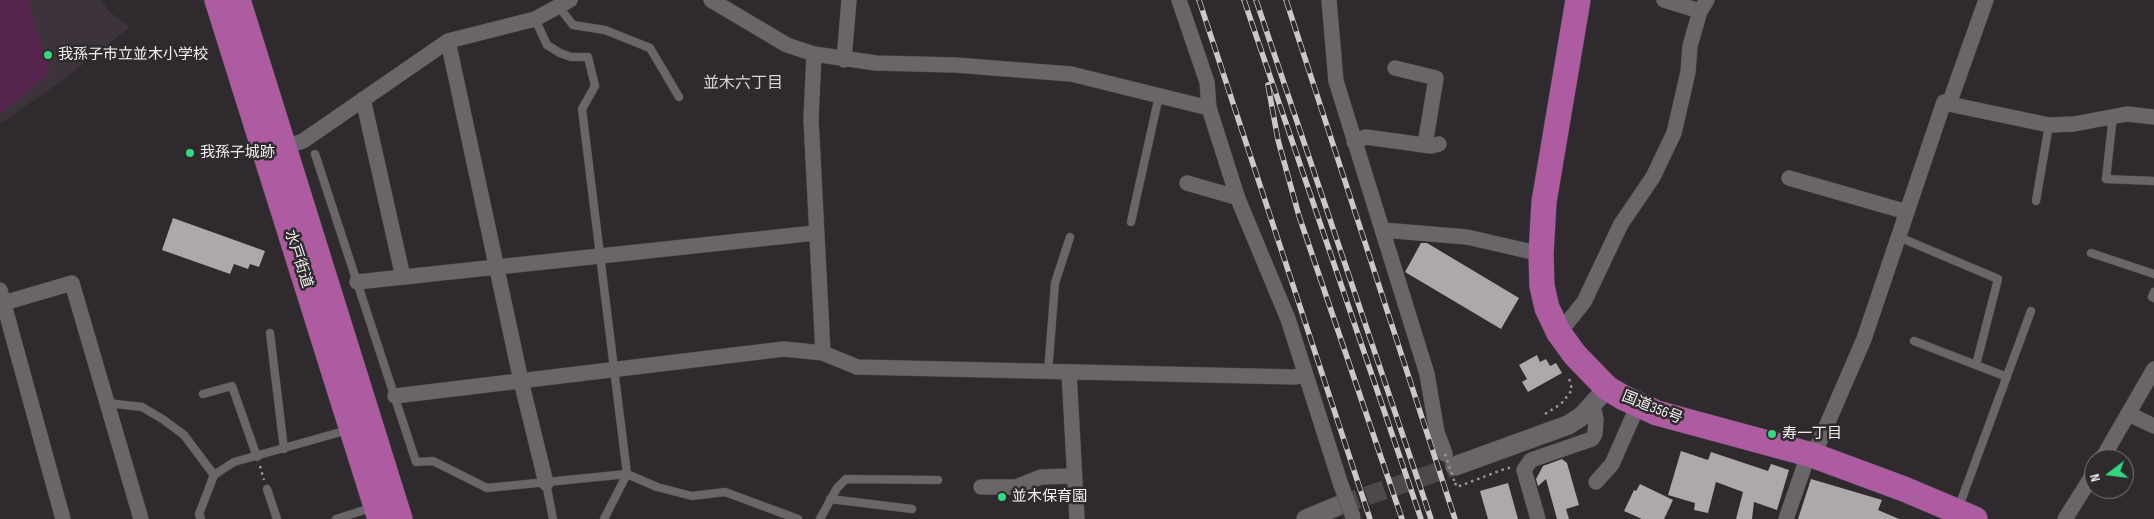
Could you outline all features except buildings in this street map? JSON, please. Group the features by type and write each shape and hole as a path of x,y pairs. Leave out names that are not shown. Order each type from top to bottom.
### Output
{"highway":[{"name":"水戸街道","path":"217,0 275,151 400,519"},
{"name":"水戸街道","path":"238,0 275,151 352,428 378,512"},
{"name":"国道356号","path":"1578,0 1544,202 1540,254 1547,308 1559,333 1592,375 1600,396 1638,405 1678,420 1812,455 1966,515"}],"street":[{"path":"711,0 787,44 814,54 844,60 1071,74 1209,108"},
{"path":"844,60 849,0"},
{"path":"1179,0 1207,82 1209,108 1237,194 1288,319 1349,514 1306,519"},
{"path":"1329,0 1336,81 1427,374 1437,432 1452,468 1568,425 1600,396"},
{"path":"1559,333 1584,302 1621,224 1652,176 1674,132 1688,72 1690,46 1704,5 1664,0"},
{"path":"1949,104 1986,0"},
{"path":"275,151 302,141 448,41 534,19 565,4"},
{"path":"448,41 521,381 546,482"},
{"path":"814,54 811,119 815,233 823,353"},
{"path":"1354,142 1366,137 1432,145 1436,78 1395,68"},
{"path":"363,99 403,278"},
{"path":"1786,519 1805,464 1812,455 1864,339 1944,102 2049,125 2074,124 2113,115 2127,114 2154,117"},
{"path":"1789,178 1908,212"},
{"path":"1187,183 1232,196 1237,194"},
{"path":"1382,230 1467,238 1540,254"},
{"path":"357,282 815,233"},
{"path":"63,519 1,299 72,283 141,519"},
{"path":"395,396 615,371 784,349 823,353 857,367 1295,377 1305,374"},
{"path":"2108,449 2154,369"},
{"path":"1069,372 1077,519"},
{"path":"1538,519 1524,470 1531,460 1592,438 1595,434 1600,396"},
{"path":"1596,482 1612,464 1638,405"},
{"path":"2129,414 2154,426"},
{"path":"981,487 1016,487 1041,477 1074,476"},
{"path":"2065,519 2084,489"}],"lane":[{"path":"565,4 573,25 605,30 650,48 679,97"},
{"path":"534,19 547,45 565,55 588,57 595,86 582,109 627,474 604,519"},
{"path":"1131,222 1159,96"},
{"path":"2113,115 2106,179 2154,181"},
{"path":"2036,201 2049,125"},
{"path":"315,154 416,462 433,461 487,488 627,474 657,487 692,496 725,492 798,519"},
{"path":"1048,372 1055,283 1070,237"},
{"path":"1899,237 1998,279 1976,365"},
{"path":"2091,254 2154,274"},
{"path":"2154,292 2152,297 2154,298"},
{"path":"1966,515 2007,377 2031,311"},
{"path":"270,333 284,449"},
{"path":"1914,341 2007,377"},
{"path":"203,394 232,386 257,457"},
{"path":"107,403 142,407 164,420 184,435 214,474"},
{"path":"200,519 199,514 214,474 234,462 257,457 352,428"},
{"path":"820,519 837,488 846,479 938,480"},
{"path":"546,482 554,519"},
{"path":"267,489 277,519"},
{"path":"830,499 912,508"},
{"path":"336,519 378,512"}],"path":[{"path":"1540,418 1561,404 1572,390 1569,376"},
{"path":"1452,468 1457,487 1506,468 1524,470"}],"shaded area":[{"name":"我孫子市立並木小学校","path":"0,0 100,0 111,13 130,27 60,82 0,124"},
{"path":"0,0 28,0 50,73 0,114"}],"tunnel":[{"path":"1340,505 1455,466"}],"railway":[{"path":"1199,0 1370,519"},
{"path":"1244,0 1421,519"},
{"path":"1256,0 1431,519"},
{"path":"1286,0 1455,519"},
{"path":"1268,85 1278,140 1299,216 1402,519"}],"place":[{"name":"我孫子市立並木小学校","path":"48,55"},
{"name":"我孫子城跡","path":"190,153"},
{"name":"寿一丁目","path":"1772,434"},
{"name":"並木保育園","path":"1002,497"}],"district":[{"name":"並木六丁目","path":"743,84"}]}
